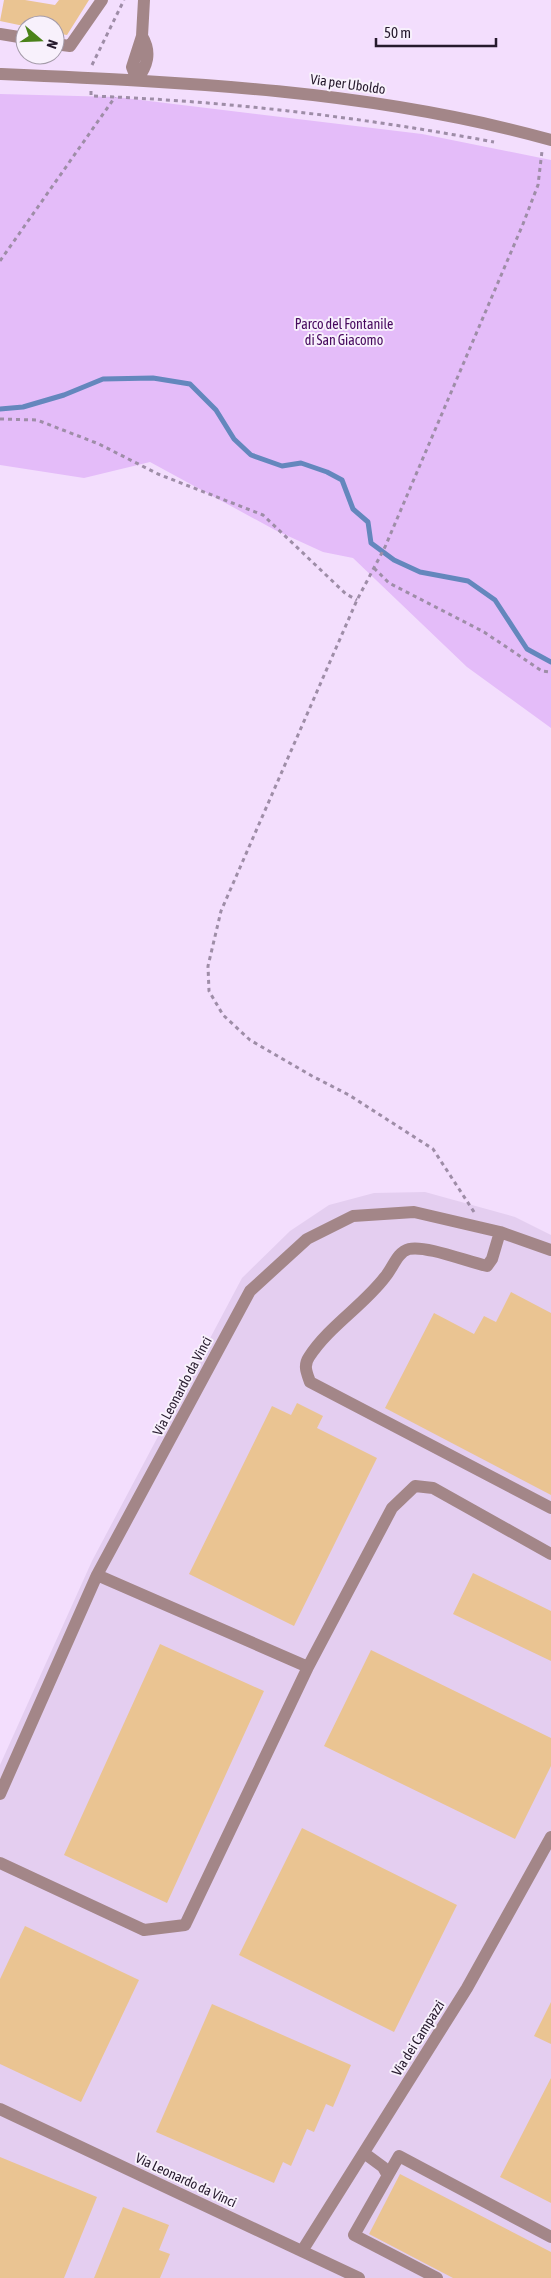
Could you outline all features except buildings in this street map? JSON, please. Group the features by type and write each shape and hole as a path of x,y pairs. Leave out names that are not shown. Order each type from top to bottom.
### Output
{"street":[{"path":"65,45 70,46 102,0"},
{"path":"131,80 146,65 148,56 146,44 142,36 144,0"},
{"path":"0,34 15,36"},
{"name":"Via per Uboldo","path":"0,74 131,80 310,94 426,112 548,139"},
{"name":"Via Leonardo da Vinci","path":"0,1794 97,1575 250,1291 307,1239 353,1216 414,1212 500,1232 551,1250"},
{"path":"500,1232 492,1259 487,1266 419,1248 407,1250 398,1256 385,1278 320,1343 308,1358 305,1370 310,1382 551,1508"},
{"path":"0,1863 144,1930 185,1925 308,1667 392,1508 416,1486 433,1488 551,1554"},
{"path":"97,1575 308,1667"},
{"name":"Via dei Campazzi","path":"302,2250 467,1988 551,1837"},
{"name":"Via Leonardo da Vinci","path":"0,2109 359,2278"},
{"path":"364,2152 383,2167 388,2174"},
{"path":"437,2278 354,2235 399,2156 551,2237"}],"path":[{"path":"0,261 131,80"},
{"path":"483,1228 433,1149 357,1100 250,1040 223,1015 209,991 208,966 221,911 357,600 385,547 523,224 538,184 548,139"},
{"path":"0,419 37,420 99,444 158,474 263,515 346,594 357,600"},
{"path":"374,568 388,583 484,632 542,671 551,672"}],"shaded area":[{"path":"425,1192 515,1217 551,1235 551,2278 0,2278 0,1765 92,1561 242,1278 290,1231 329,1205 374,1193"}],"green space":[{"name":"Parco del Fontanile di San Giacomo","path":"0,94 116,97 422,134 551,160 551,728 467,667 353,558 323,552 275,530 150,462 84,478 0,465"}],"waterway":[{"path":"0,409 23,407 64,395 103,379 153,378 190,384 216,410 234,439 251,455 282,466 301,463 327,472 342,480 353,509 368,522 371,543 394,560 420,572 468,581 495,600 527,649 551,662"}]}
